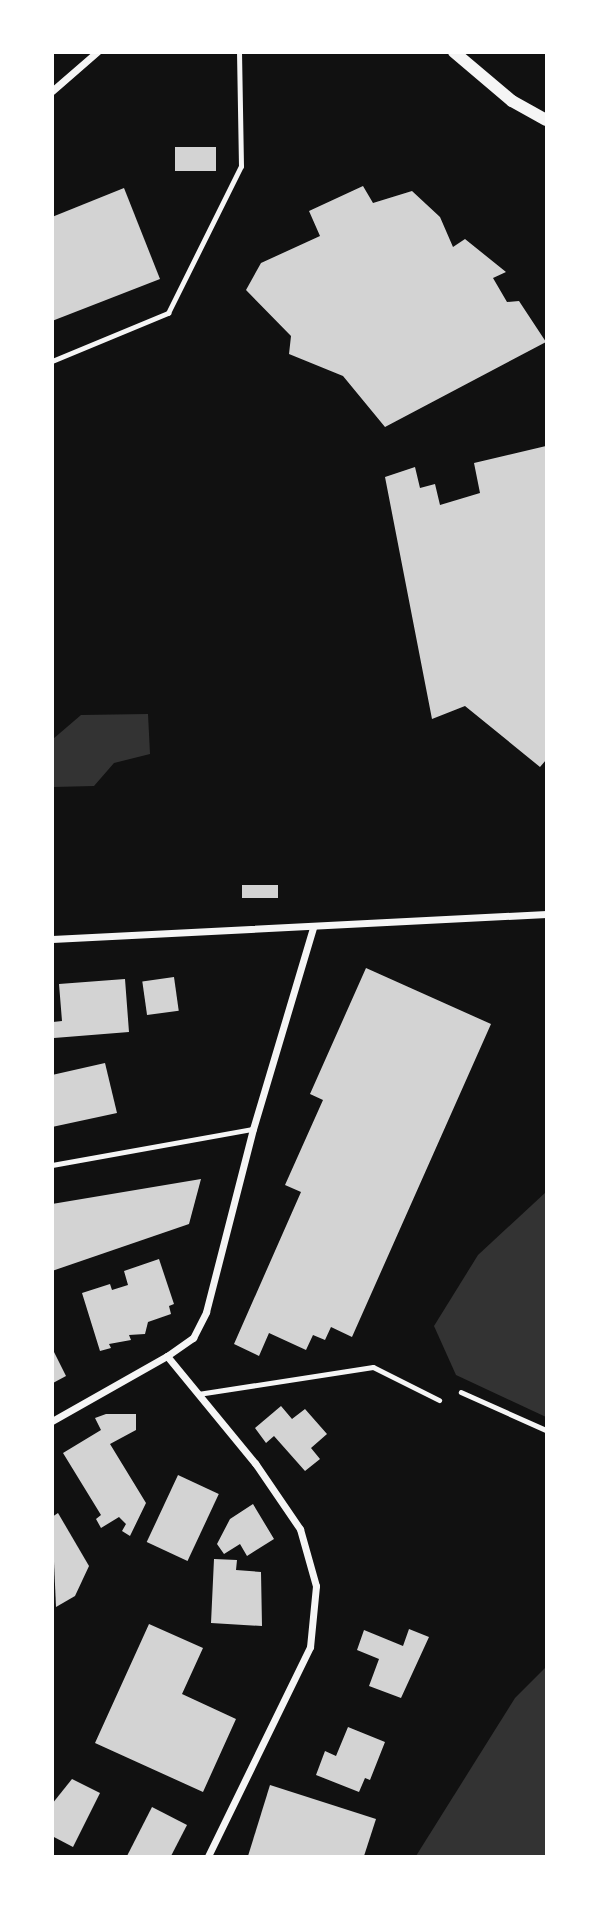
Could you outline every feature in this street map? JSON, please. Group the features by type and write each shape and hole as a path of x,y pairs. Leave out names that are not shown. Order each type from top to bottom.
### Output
{"street":[{"path":"52,91 97,52"},
{"path":"454,52 512,100 547,120"},
{"path":"52,939 220,928 313,928 547,914"},
{"path":"52,1421 167,1356 192,1338 206,1312 253,1129 313,928"},
{"path":"167,1356 255,1463 300,1529 316,1586 310,1647 208,1857"}],"lane":[{"path":"52,361 168,313 241,166 239,52"},
{"path":"52,1165 253,1129"},
{"path":"198,1394 373,1367 439,1400"}],"path":[{"path":"439,1400 452,1388 547,1430"}],"shaded area":[{"path":"148,714 150,754 114,763 94,786 53,787 53,739 81,715"},
{"path":"546,1192 546,1417 456,1375 434,1326 478,1255"},
{"path":"546,1667 546,1856 416,1856 515,1698"}],"building":[{"path":"175,147 216,147 216,171 175,171"},
{"path":"363,186 373,203 412,191 440,217 453,247 465,239 506,272 493,278 507,302 519,301 546,342 385,427 343,376 289,354 291,336 246,290 261,263 320,236 309,211"},
{"path":"124,188 160,279 52,321 52,217"},
{"path":"546,446 546,760 540,767 465,706 432,719 385,477 415,467 420,488 435,484 440,505 480,493 474,463"},
{"path":"242,885 278,885 278,898 242,898"},
{"path":"366,968 491,1024 352,1337 331,1327 325,1340 313,1335 306,1350 269,1333 259,1356 234,1344 301,1192 285,1185 323,1100 310,1094"},
{"path":"174,977 179,1011 147,1015 142,981"},
{"path":"125,979 129,1032 54,1038 53,1022 62,1021 59,984"},
{"path":"105,1063 117,1113 52,1127 52,1075"},
{"path":"201,1179 189,1224 52,1271 52,1204"},
{"path":"159,1259 174,1304 169,1306 171,1314 148,1322 145,1334 129,1335 131,1340 109,1344 111,1348 100,1351 82,1293 110,1284 112,1290 128,1285 124,1271"},
{"path":"52,1348 66,1376 53,1383 52,1381"},
{"path":"281,1406 292,1419 305,1409 327,1434 311,1448 320,1459 305,1471 274,1436 266,1443 255,1428"},
{"path":"106,1414 136,1414 136,1430 110,1444 146,1503 130,1536 122,1531 126,1524 119,1517 101,1528 96,1519 101,1515 63,1453 101,1430 95,1418"},
{"path":"178,1475 219,1494 188,1561 147,1542"},
{"path":"253,1504 274,1539 247,1556 240,1544 224,1554 217,1544 230,1519"},
{"path":"58,1513 89,1566 75,1596 56,1607 52,1517"},
{"path":"214,1559 237,1560 236,1570 261,1572 262,1626 211,1623"},
{"path":"149,1624 203,1648 182,1694 236,1719 203,1792 95,1743"},
{"path":"409,1629 429,1637 401,1698 369,1686 379,1659 357,1650 364,1630 403,1646"},
{"path":"348,1727 385,1742 370,1780 365,1778 359,1792 316,1775 325,1751 336,1756"},
{"path":"72,1779 100,1793 73,1847 52,1836 52,1804"},
{"path":"270,1785 376,1819 364,1856 248,1856"},
{"path":"152,1807 187,1825 171,1856 127,1856"}]}
